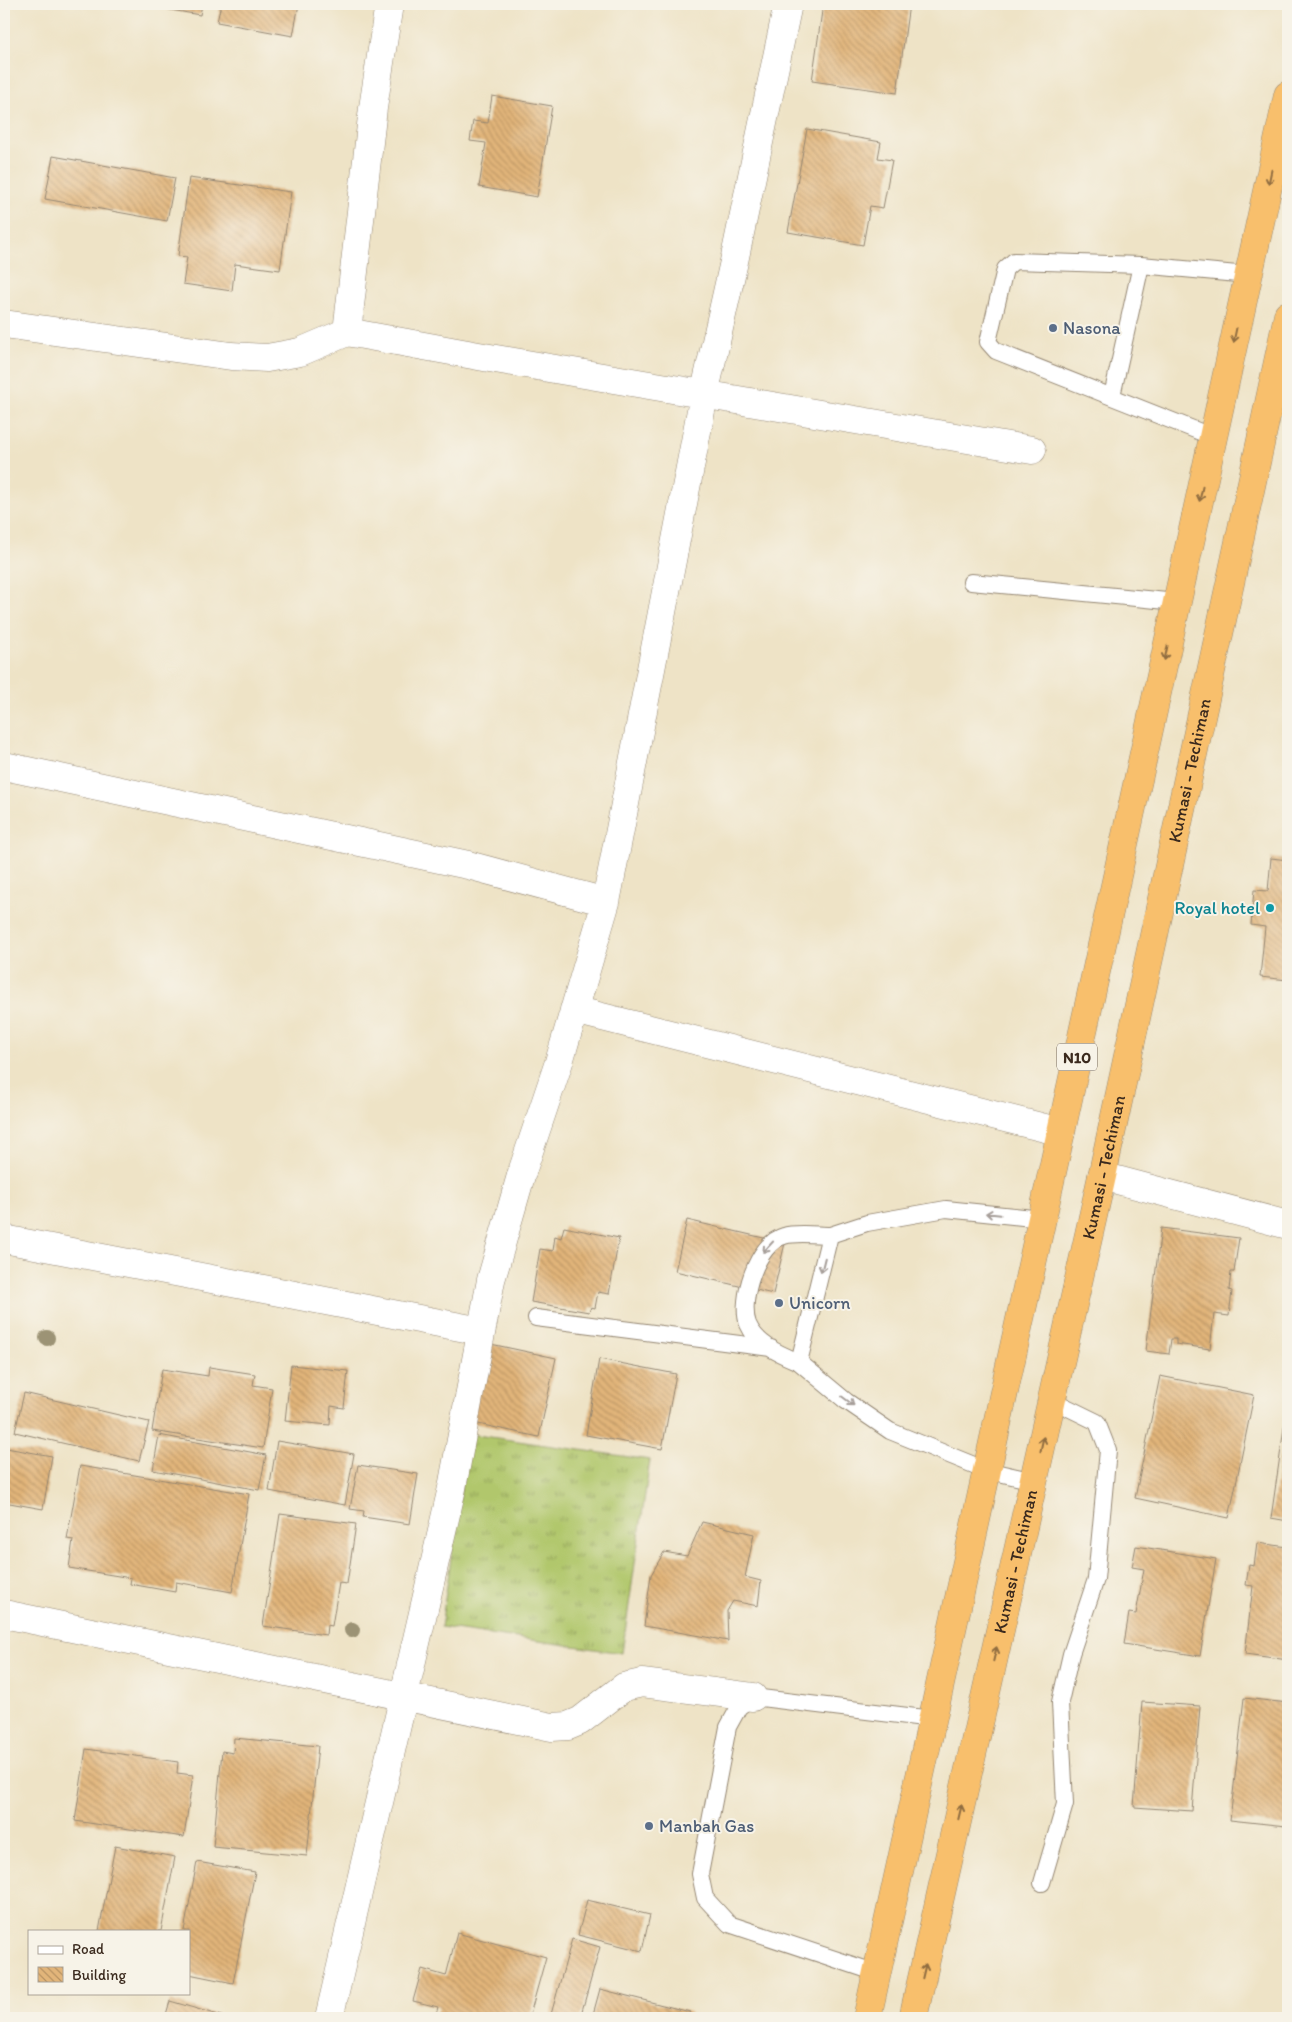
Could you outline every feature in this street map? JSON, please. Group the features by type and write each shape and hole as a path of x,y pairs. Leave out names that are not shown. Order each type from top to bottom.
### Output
{"highway":[{"name":"N10","path":"867,2018 1288,95"},
{"name":"Kumasi - Techiman","path":"914,2018 1102,1176 1288,315"}],"street":[{"path":"347,332 373,108 389,4"},
{"path":"329,2018 452,1488 481,1331 496,1262 522,1172 559,1062 606,902 704,395 788,4"},
{"path":"4,324 231,356 267,358 300,352 347,332 1032,450"},
{"path":"4,766 468,865 606,902"},
{"path":"574,1010 1061,1132"},
{"path":"1102,1176 1288,1225"},
{"path":"4,1239 481,1331"},
{"path":"4,1614 552,1727 568,1726 580,1721 624,1686 642,1683 753,1697"}],"lane":[{"path":"1213,437 996,351 988,342 1005,269 1014,261 1141,265 1248,275"},
{"path":"1112,396 1141,265"},
{"path":"971,582 1177,602"},
{"path":"1034,1480 986,1470 890,1430 846,1401 799,1362 758,1339 748,1325 745,1307 756,1261 770,1243 784,1236 830,1235 867,1223 946,1209 1042,1218"},
{"path":"799,1362 830,1235"},
{"path":"536,1318 771,1348"},
{"path":"1042,1883 1064,1804 1060,1702 1071,1654 1096,1580 1108,1450 1097,1422 1052,1400"},
{"path":"877,1973 729,1924 705,1898 700,1874 728,1727 739,1707 753,1697 932,1719"}],"green space":[{"path":"469,1434 650,1460 622,1653 441,1627"}],"building":[{"path":"136,4 202,4 200,15"},
{"path":"221,4 299,4 293,36 217,22"},
{"path":"823,4 909,4 897,93 812,81"},
{"path":"492,96 552,106 537,197 479,187 486,143 470,141 473,121 488,123"},
{"path":"807,129 881,142 878,158 892,160 883,208 870,206 863,245 788,232"},
{"path":"53,156 175,178 167,221 45,199"},
{"path":"189,178 291,192 280,270 235,264 232,291 183,284 187,257 178,256"},
{"name":"Royal hotel","path":"1271,858 1288,860 1288,980 1260,977 1265,927 1251,925 1254,890 1268,891"},
{"path":"687,1220 785,1243 773,1294 675,1271"},
{"path":"564,1227 619,1238 609,1294 598,1292 595,1308 591,1307 589,1312 531,1302 540,1249 553,1251 555,1236 561,1238"},
{"path":"1161,1228 1239,1238 1234,1272 1231,1272 1229,1290 1232,1291 1229,1316 1214,1314 1210,1349 1176,1344 1176,1339 1171,1339 1169,1354 1146,1351"},
{"path":"486,1343 556,1358 539,1437 469,1422"},
{"path":"599,1359 676,1374 662,1449 586,1435"},
{"path":"291,1365 348,1371 344,1408 331,1406 330,1425 285,1421"},
{"path":"209,1367 255,1374 253,1385 272,1388 263,1448 152,1431 162,1369 208,1376"},
{"path":"1160,1376 1254,1395 1229,1518 1135,1498"},
{"path":"24,1393 149,1422 139,1461 15,1432"},
{"path":"1288,1407 1288,1521 1271,1518"},
{"path":"159,1435 266,1455 259,1490 153,1470"},
{"path":"277,1441 354,1454 345,1505 269,1491"},
{"path":"6,1448 52,1456 43,1509 4,1502"},
{"path":"358,1465 418,1474 410,1524 363,1517 364,1511 350,1509"},
{"path":"80,1466 249,1494 232,1592 176,1582 175,1592 130,1584 131,1578 69,1568 73,1540 67,1539"},
{"path":"280,1514 356,1524 347,1584 339,1583 332,1626 327,1625 326,1635 263,1626"},
{"path":"702,1522 754,1534 745,1577 761,1581 758,1606 733,1601 727,1611 728,1641 644,1626 651,1575 664,1552 687,1556"},
{"path":"1257,1543 1288,1547 1288,1660 1245,1654 1253,1586 1246,1585 1249,1565 1254,1566"},
{"path":"1136,1546 1216,1559 1200,1656 1124,1644 1129,1613 1136,1614 1144,1569 1132,1567"},
{"path":"1244,1698 1288,1703 1288,1809 1286,1826 1230,1820"},
{"path":"1142,1702 1200,1706 1192,1811 1134,1807"},
{"path":"234,1738 318,1746 307,1856 213,1847 222,1751 233,1753"},
{"path":"86,1749 178,1762 177,1773 193,1775 184,1837 75,1821"},
{"path":"115,1846 175,1857 161,1930 99,1930"},
{"path":"197,1862 255,1872 233,1983 190,1974 190,1930 184,1930"},
{"path":"587,1900 650,1915 642,1951 578,1935"},
{"path":"457,1933 546,1957 529,2018 435,2018 438,2007 413,2001 422,1969 446,1976"},
{"path":"572,1939 600,1947 580,2018 550,2018"},
{"path":"600,1989 690,2012 689,2018 592,2018"},
{"path":"170,2001 228,2018 165,2018"}],"place":[{"name":"Nasona","path":"1053,328"},
{"name":"Royal hotel","path":"1270,908"},
{"name":"Unicorn","path":"779,1303"},
{"name":"Manbah Gas","path":"649,1826"}]}
